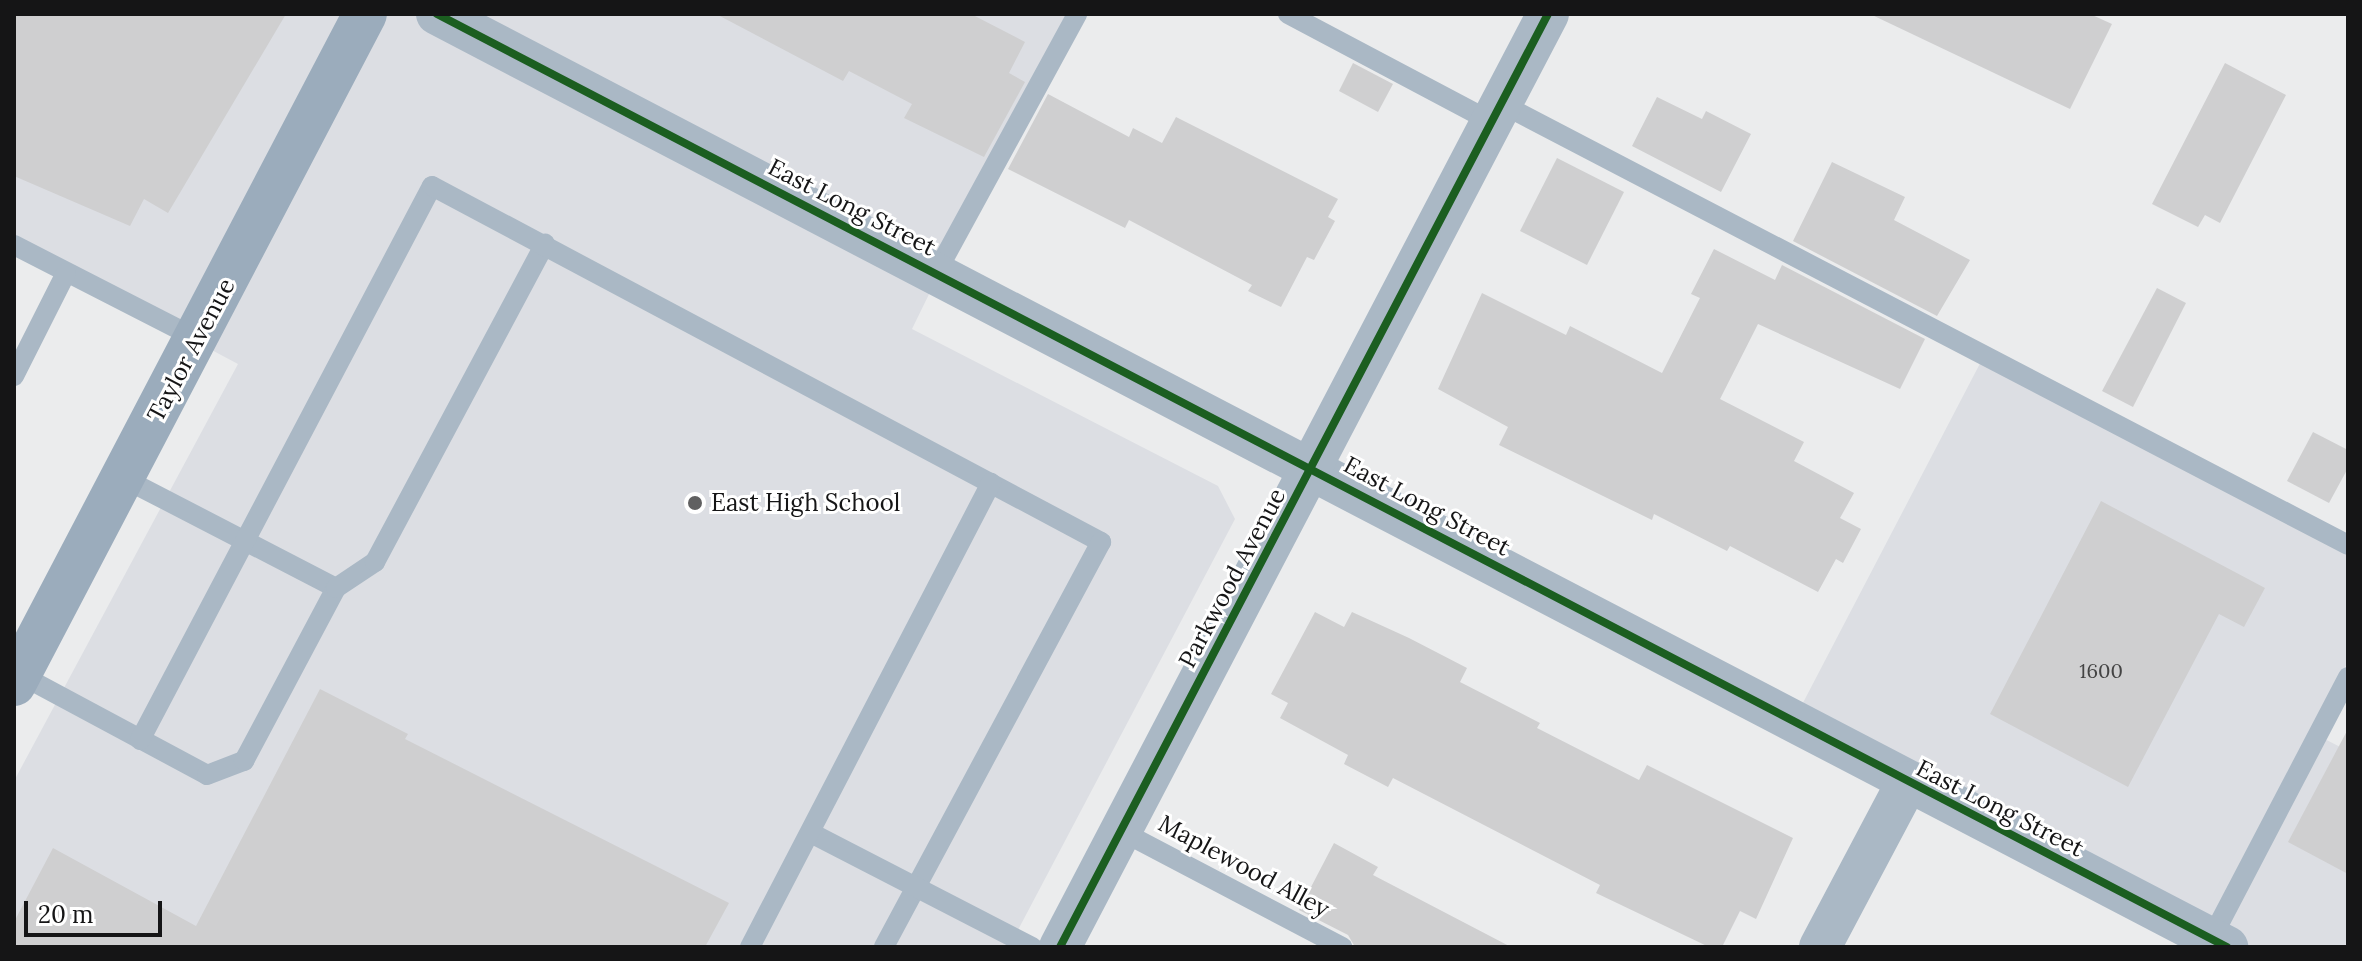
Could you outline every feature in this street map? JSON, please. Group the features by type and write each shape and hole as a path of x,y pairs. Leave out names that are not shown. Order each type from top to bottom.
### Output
{"main road":[{"name":"Taylor Avenue","path":"16,677 198,339 365,14"}],"street":[{"name":"East Long Street","path":"437,14 1312,468 2215,944"},
{"name":"Parkwood Avenue","path":"1060,947 1548,14"},
{"path":"1820,947 1907,783"}],"lane":[{"path":"936,273 1077,14"},
{"path":"1288,14 1497,113 2348,545"},
{"path":"140,740 432,186 1101,542 884,947"},
{"path":"16,677 207,775 244,761 336,588 375,562 545,244"},
{"path":"14,245 198,339"},
{"path":"14,376 66,273"},
{"path":"123,478 336,588"},
{"path":"750,947 991,483"},
{"path":"2215,944 2348,677"},
{"name":"Maplewood Alley","path":"1121,831 1342,947"},
{"path":"811,833 1032,947"}],"shaded area":[{"name":"East High School","path":"14,14 1066,14 912,329 1218,486 1235,519 1009,947 14,947 14,781 238,364 14,245"},
{"path":"1986,352 2348,541 2348,661 2313,733 2348,751 2348,947 2233,947 1794,720"}],"building":[{"path":"14,14 286,14 168,213 144,199 130,226 14,176"},
{"path":"716,14 971,14 1025,42 1009,73 1025,82 984,157 904,118 912,104 849,71 843,81"},
{"path":"1870,14 2090,14 2112,24 2070,109"},
{"path":"1353,63 1393,84 1378,112 1339,91"},
{"path":"2225,63 2286,95 2220,223 2205,215 2198,227 2152,204"},
{"path":"1048,94 1129,137 1133,128 1162,143 1176,117 1338,199 1328,217 1335,221 1314,260 1307,257 1281,307 1248,291 1252,285 1129,220 1125,228 1008,169"},
{"path":"1657,97 1702,119 1706,111 1751,134 1721,192 1632,146"},
{"path":"1557,158 1624,192 1587,265 1520,231"},
{"path":"1832,162 1905,197 1894,220 1970,260 1937,316 1793,241"},
{"path":"1714,249 1775,280 1782,265 1925,339 1900,389 1758,324 1720,399 1804,442 1794,461 1854,493 1840,518 1861,529 1843,563 1836,559 1818,592 1730,546 1727,551 1654,514 1652,520 1499,445 1508,427 1438,389 1482,293 1566,335 1570,326 1662,373 1700,298 1691,294"},
{"path":"2157,288 2186,303 2133,407 2102,391"},
{"path":"2313,432 2348,450 2348,468 2329,503 2287,481"},
{"path":"2101,501 2265,588 2244,627 2219,614 2128,787 1990,714"},
{"path":"1315,612 1344,627 1352,612 1409,638 1467,668 1460,682 1540,723 1537,728 1639,780 1647,765 1793,838 1756,919 1740,911 1722,947 1709,947 1596,893 1600,885 1393,778 1388,787 1344,764 1348,755 1280,718 1288,703 1271,694"},
{"path":"320,689 408,734 405,739 729,903 705,947 14,947 14,922 53,848 196,926"},
{"path":"2348,729 2348,874 2288,842"},
{"path":"1334,843 1378,867 1373,875 1511,947 1355,947 1348,935 1299,910"}],"cycle path":[{"path":"437,14 2227,947"},
{"path":"1060,947 1548,14"}],"place":[{"name":"East High School","path":"695,503"}]}
